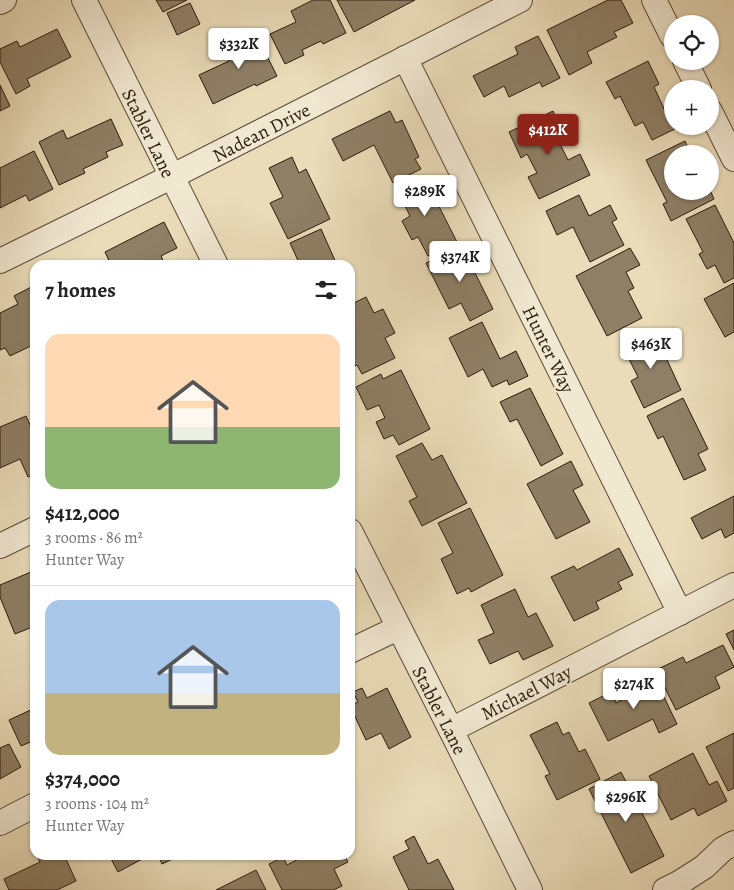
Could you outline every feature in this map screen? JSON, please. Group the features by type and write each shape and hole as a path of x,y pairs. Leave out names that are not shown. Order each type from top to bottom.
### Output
{"street":[{"path":"0,2 4,0"},
{"name":"Stabler Lane","path":"84,0 213,260"},
{"name":"Nadean Drive","path":"0,261 172,178 520,0"},
{"path":"654,0 664,20"},
{"name":"Hunter Way","path":"405,58 680,613"},
{"path":"719,129 734,159"},
{"path":"0,546 30,531"},
{"name":"Stabler Lane","path":"355,541 530,890"},
{"name":"Michael Way","path":"451,730 734,585"},
{"path":"355,649 398,628"},
{"path":"0,822 30,807"},
{"path":"665,890 704,867 723,849 734,843"}],"building":[{"path":"156,0 187,0 163,12"},
{"path":"313,0 330,0 346,33 323,44 321,41 302,50 304,55 285,64 270,34 296,22 291,11"},
{"path":"337,0 415,0 354,32"},
{"path":"608,0 621,0 633,23 614,32 617,37 587,52 592,63 569,75 547,30"},
{"path":"190,3 200,24 177,35 167,13"},
{"path":"57,29 71,57 27,79 30,86 16,94 0,62 0,49 17,41 20,47"},
{"path":"254,30 277,76 213,104 199,75 229,61 225,53 240,46 237,38"},
{"path":"538,36 560,78 542,87 540,82 509,97 504,86 484,97 473,76 518,54 515,47"},
{"path":"648,61 659,84 654,87 664,109 664,134 652,140 643,122 635,126 620,96 615,99 606,82"},
{"path":"0,85 10,106 0,111"},
{"path":"390,111 396,123 402,120 419,157 415,159 421,169 393,183 374,145 343,161 332,139"},
{"path":"553,111 562,131 555,134 568,160 580,154 590,175 539,199 528,177 537,173 527,154 521,158 509,132"},
{"path":"111,119 123,145 106,152 108,157 83,169 85,173 59,185 39,142 63,130 67,139"},
{"path":"685,141 687,145 677,145"},
{"path":"34,151 53,189 29,201 26,195 0,208 0,168"},
{"path":"664,151 664,196 646,160"},
{"path":"292,157 299,173 306,169 330,219 288,239 270,203 283,197 269,168"},
{"path":"423,175 457,242 428,256 418,237 412,240 402,221 410,216 396,188"},
{"path":"579,195 589,216 610,205 617,219 612,222 624,245 590,262 573,227 557,235 546,211"},
{"path":"666,200 712,200 671,221 663,204 667,202"},
{"path":"715,205 734,243 734,278 724,283 715,265 707,269 699,254 703,252 686,219"},
{"path":"164,222 177,248 161,256 163,260 109,260 105,252"},
{"path":"321,229 335,260 298,260 290,243"},
{"path":"461,245 493,309 470,321 461,303 449,309 426,263"},
{"path":"630,248 640,265 626,272 634,288 628,291 642,318 607,336 576,276"},
{"path":"734,283 734,332 725,337 704,299"},
{"path":"30,288 30,346 10,356 5,348 0,350 0,313 18,304 14,296"},
{"path":"366,297 374,313 383,309 395,333 385,338 395,358 362,374 357,365 355,366 355,302"},
{"path":"482,322 500,359 516,351 528,376 509,385 507,380 492,387 483,369 468,377 449,338"},
{"path":"653,330 681,390 644,408 631,381 638,377 622,345"},
{"path":"401,370 430,429 399,445 393,435 384,439 376,422 385,418 379,405 367,410 356,387 381,374 383,379"},
{"path":"530,388 563,454 541,466 517,419 510,422 500,402"},
{"path":"683,398 708,449 698,454 706,470 684,480 663,436 658,439 647,416"},
{"path":"26,416 30,425 30,476 28,477 20,459 0,468 0,427"},
{"path":"422,443 432,460 442,455 467,503 422,526 409,501 417,497 396,456"},
{"path":"571,461 583,485 573,490 590,522 556,539 527,484"},
{"path":"734,496 734,533 725,538 721,529 702,539 691,518"},
{"path":"470,508 503,575 471,592 469,588 457,594 441,559 453,553 438,523"},
{"path":"619,548 633,575 618,582 622,589 596,602 599,609 574,621 551,577 574,566 577,570"},
{"path":"30,572 30,628 15,634 0,597 0,585"},
{"path":"515,589 528,617 536,613 553,646 523,660 518,651 490,664 478,640 494,633 481,605"},
{"path":"734,630 734,650 726,634"},
{"path":"723,645 734,667 715,677 720,688 676,710 656,670 683,657 686,663"},
{"path":"653,674 677,724 659,733 653,719 608,741 589,703 611,692 616,703 633,694 629,686"},
{"path":"362,688 367,698 387,688 411,737 389,749 381,733 366,740 355,717 355,704 358,702 355,691"},
{"path":"30,710 30,742 21,746 9,720"},
{"path":"557,722 563,735 569,732 579,752 585,749 600,779 557,800 545,776 550,774 530,735"},
{"path":"734,733 734,788 728,791 706,747"},
{"path":"9,744 21,767 0,779 0,748"},
{"path":"693,753 709,785 717,781 727,801 698,816 694,808 671,820 649,776"},
{"path":"621,772 664,856 631,873 589,789"},
{"path":"414,836 428,864 438,859 454,890 409,890 393,857 409,849 405,841"},
{"path":"39,860 66,860 76,881 57,890 9,890 4,879 40,862"},
{"path":"112,860 140,860 118,872"},
{"path":"160,860 170,860 162,864"},
{"path":"277,860 284,860 287,865 296,860 347,860 348,862 334,869 342,886 333,890 282,890 269,864"},
{"path":"256,870 266,890 216,890"}]}
